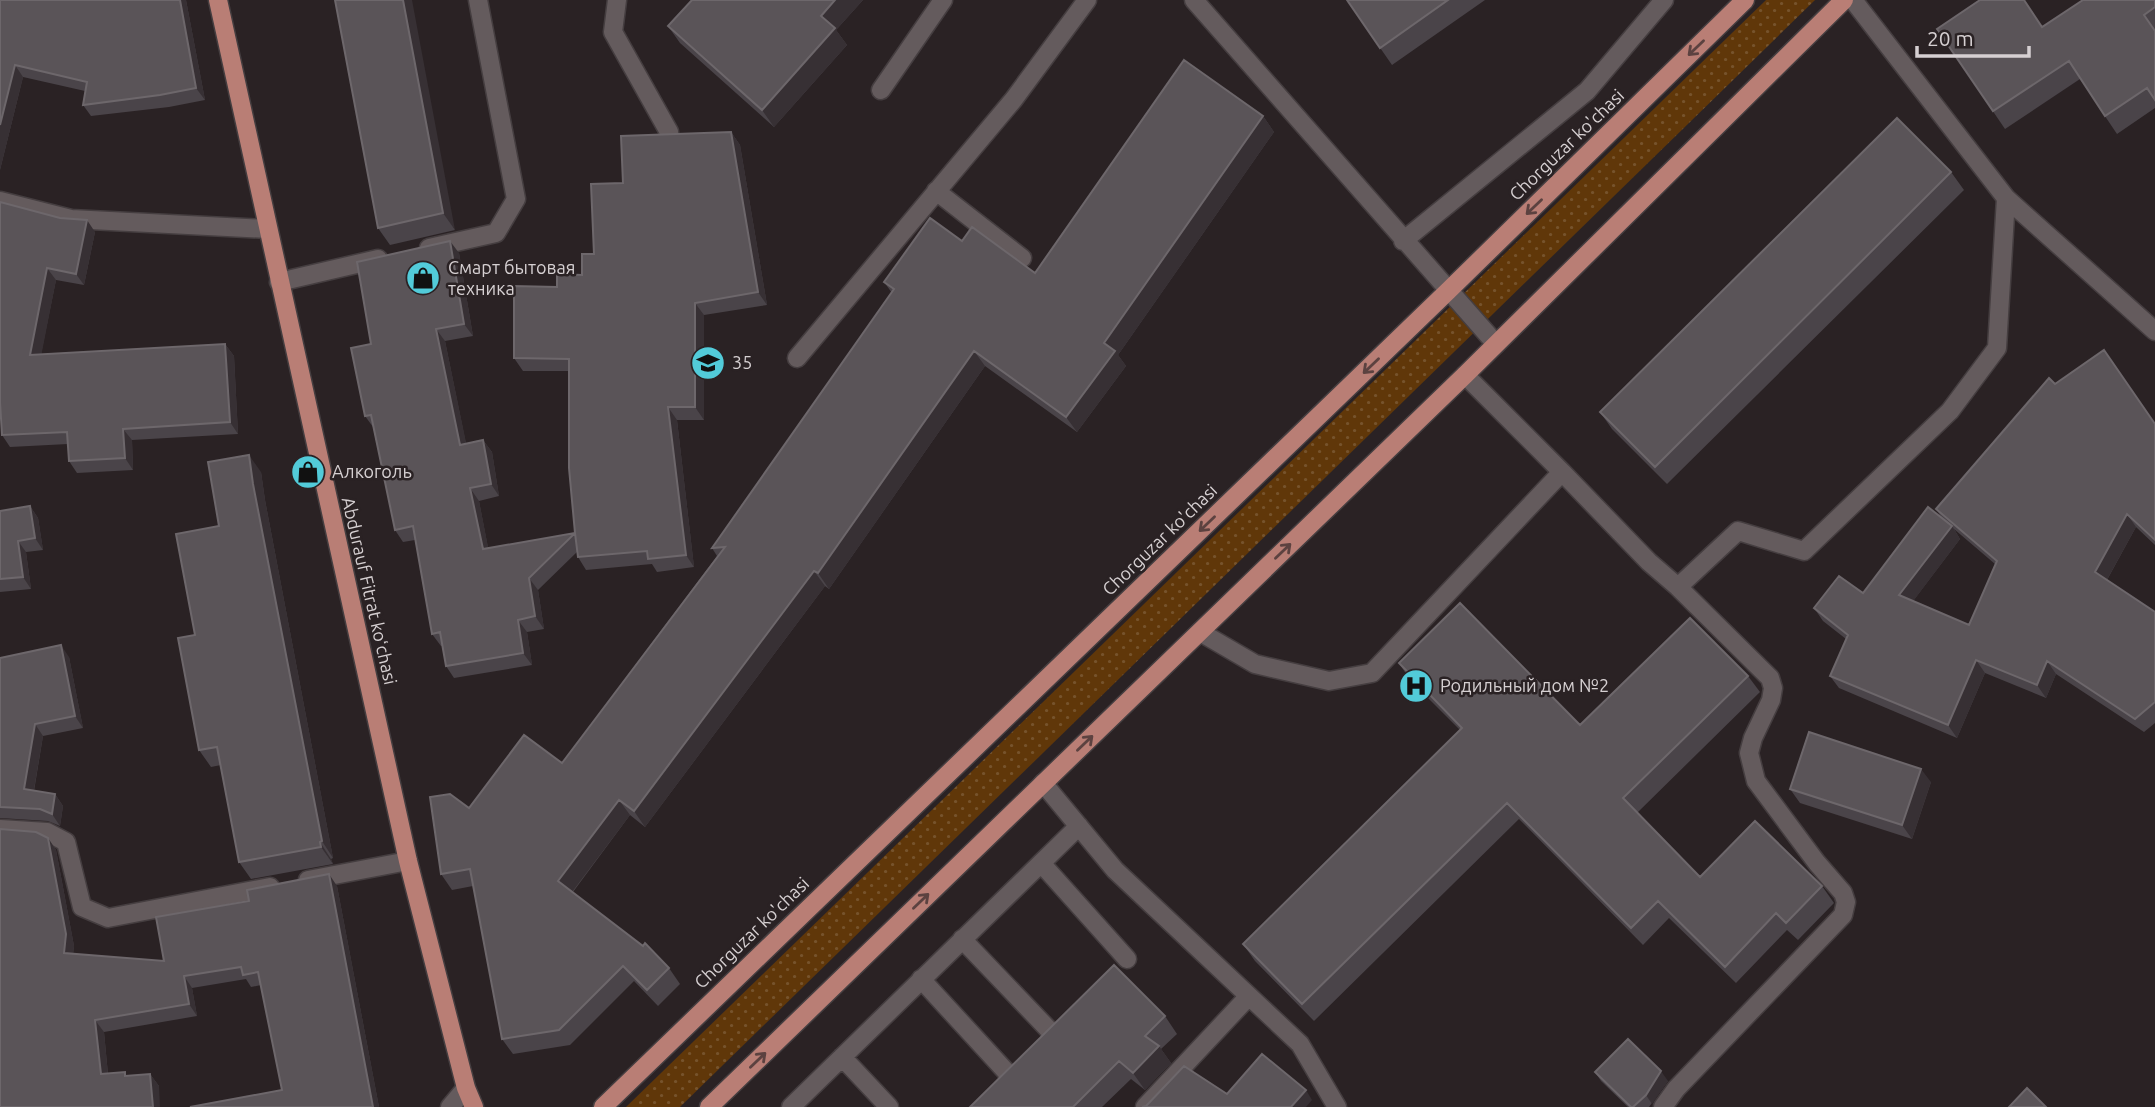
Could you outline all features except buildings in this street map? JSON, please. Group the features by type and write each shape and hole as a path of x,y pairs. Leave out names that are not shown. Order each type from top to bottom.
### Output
{"main road":[{"name":"Abdurauf Fitrat koʻchasi","path":"218,0 408,861 466,1088 474,1107"},
{"name":"Chorguzar ko'chasi","path":"603,1107 1448,291 1745,0"},
{"path":"709,1107 1465,375 1844,0"}],"street":[{"path":"279,282 496,233 516,199 478,0"},
{"path":"617,0 613,33 669,132"},
{"path":"881,90 943,0"},
{"path":"797,358 1014,99 1087,0"},
{"path":"1194,0 1496,344"},
{"path":"1403,240 1587,91 1664,0"},
{"path":"1853,0 2006,198 2155,331"},
{"path":"936,191 1022,258"},
{"path":"1678,587 1738,531 1804,551 1950,411 1997,348 2006,198"},
{"path":"0,201 71,219 268,229"},
{"path":"1465,375 1649,562 1770,678 1773,688 1771,699 1749,753 1756,781 1816,863 1843,892 1846,902 1843,915 1676,1090 1663,1107"},
{"path":"1200,632 1255,664 1329,681 1372,673 1562,472"},
{"path":"1044,783 1115,870 1300,1044 1337,1107"},
{"path":"791,1107 1079,827"},
{"path":"0,829 47,832 66,842 82,907 108,918 408,861"},
{"path":"1041,863 1127,959"},
{"path":"962,939 1049,1030"},
{"path":"921,979 1011,1077"},
{"path":"1144,1107 1249,996"},
{"path":"842,1057 889,1107"},
{"path":"450,1107 466,1088"}],"shaded area":[{"path":"1766,0 1815,0 680,1107 626,1107"}],"place":[{"name":"Смарт бытовая техника","path":"423,278"},
{"name":"35","path":"708,363"},
{"name":"Алкоголь","path":"308,472"},
{"name":"Родильный дом №2","path":"1416,686"}]}
